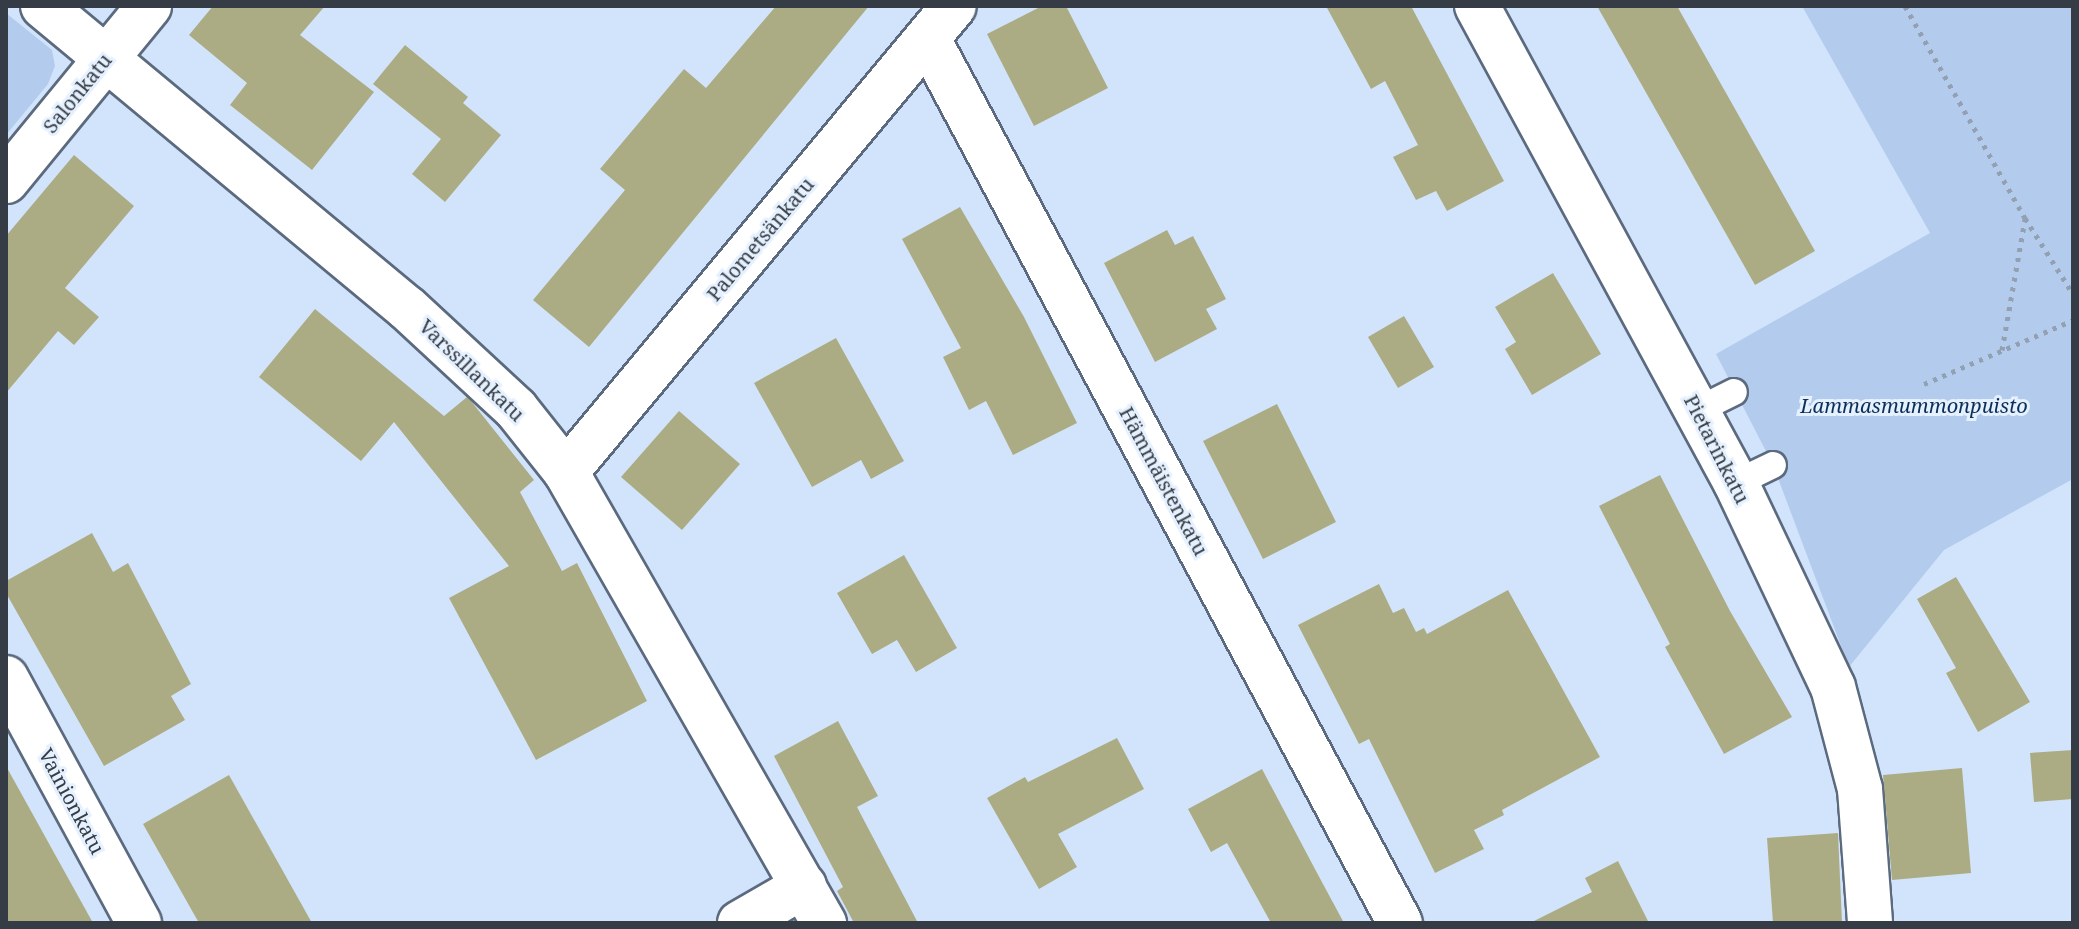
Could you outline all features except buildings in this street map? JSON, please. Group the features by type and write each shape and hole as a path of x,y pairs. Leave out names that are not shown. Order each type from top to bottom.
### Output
{"street":[{"name":"Varssillankatu","path":"43,6 407,308 516,409 566,472 814,904"},
{"name":"Salonkatu","path":"6,181 149,6"},
{"name":"Pietarinkatu","path":"1477,6 1716,401 1755,474 1833,687 1860,789 1870,923"},
{"name":"Palometsänkatu","path":"566,472 941,22"},
{"name":"Hämmäistenkatu","path":"941,22 1400,923"},
{"name":"Vainionkatu","path":"6,678 139,923"},
{"path":"740,923 814,904"}],"path":[{"path":"1905,6 2025,218 2073,294"},
{"path":"2002,350 2025,218"},
{"path":"1924,384 2073,320"}],"green space":[{"name":"Lammasmummonpuisto","path":"1802,6 2073,6 2073,479 1944,550 1849,667 1773,465 1716,354 1930,233"},
{"path":"6,13 52,50 55,66 48,84 6,135"}]}
